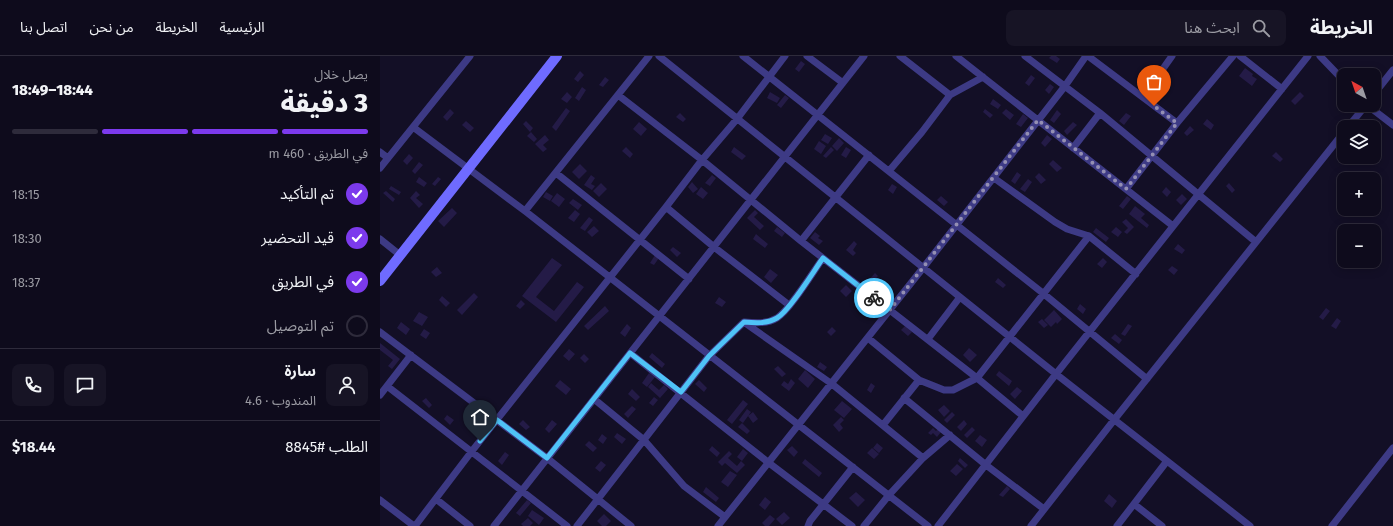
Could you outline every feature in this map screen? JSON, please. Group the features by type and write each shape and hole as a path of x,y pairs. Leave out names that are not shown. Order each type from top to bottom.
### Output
{"main road":[{"path":"380,281 557,56"}],"street":[{"path":"380,168 470,56"},
{"path":"525,211 649,56"},
{"path":"659,56 1056,374 1250,526"},
{"path":"743,56 1044,294 1147,379"},
{"path":"380,500 414,526 609,277 702,160 737,119 785,56"},
{"path":"807,56 842,83"},
{"path":"494,526 864,56"},
{"path":"900,56 950,95"},
{"path":"956,56 1173,226"},
{"path":"1025,56 1100,113 1256,242"},
{"path":"718,526 994,178 1087,56 1177,123"},
{"path":"1143,97 1172,56"},
{"path":"1126,189 1177,123 1233,56"},
{"path":"1240,56 1282,89"},
{"path":"938,526 1056,374 1308,56"},
{"path":"1320,56 1337,74"},
{"path":"1381,85 1393,70"},
{"path":"889,171 922,132 950,95 983,77"},
{"path":"618,95 702,160 889,311 978,378 1023,416"},
{"path":"1354,120 1361,112"},
{"path":"1376,112 1393,126"},
{"path":"1073,148 1100,113"},
{"path":"413,127 525,211 928,526"},
{"path":"1031,526 1337,141"},
{"path":"380,152 388,158"},
{"path":"801,241 869,155"},
{"path":"556,173 689,278"},
{"path":"994,178 1066,229 1089,236 1136,274"},
{"path":"666,207 714,247 789,305"},
{"path":"868,338 918,380 944,390 953,390 978,378 1089,236"},
{"path":"380,239 400,256"},
{"path":"577,526 709,356 744,322 761,323 778,317 789,305 823,258"},
{"path":"928,340 960,297"},
{"path":"744,322 832,384 923,458"},
{"path":"380,332 547,458 631,526"},
{"path":"630,353 769,463 852,526"},
{"path":"380,395 411,355"},
{"path":"883,425 918,380"},
{"path":"387,386 522,490 566,526"},
{"path":"904,398 1044,509"},
{"path":"594,399 644,440 684,486 725,517"},
{"path":"864,526 923,458 950,435"},
{"path":"1332,526 1393,448"},
{"path":"1117,526 1167,461"},
{"path":"808,526 810,521 853,467"},
{"path":"436,499 470,526"},
{"path":"1134,504 1162,526"}],"building":[{"path":"1051,56 1056,56 1060,59 1057,63 1049,58"},
{"path":"801,61 805,64 799,72 795,69"},
{"path":"1245,68 1257,79 1252,86 1239,76"},
{"path":"580,71 584,75 578,82 574,79"},
{"path":"1031,75 1035,78 1029,86 1025,83"},
{"path":"605,77 609,80 603,87 599,85"},
{"path":"1050,84 1054,87 1049,94 1045,90"},
{"path":"582,87 586,90 579,101 575,98"},
{"path":"567,92 572,97 567,103 561,99"},
{"path":"770,92 780,98 777,103 767,98"},
{"path":"1300,92 1304,96 1295,105 1291,101"},
{"path":"785,95 789,98 781,108 777,105"},
{"path":"993,99 1001,105 998,109 990,104"},
{"path":"566,108 570,111 556,131 552,127"},
{"path":"450,109 454,113 447,121 443,117"},
{"path":"985,109 993,115 990,118 983,112"},
{"path":"1006,109 1014,115 1010,120 1002,113"},
{"path":"1057,110 1061,114 1054,123 1050,120"},
{"path":"680,113 686,119 683,122 676,117"},
{"path":"1126,113 1131,116 1124,125 1119,121"},
{"path":"1023,114 1028,118 1021,127 1016,124"},
{"path":"1207,119 1214,125 1211,130 1203,124"},
{"path":"466,121 474,128 470,132 462,125"},
{"path":"526,121 533,128 530,132 523,124"},
{"path":"639,122 647,129 641,136 633,129"},
{"path":"1073,122 1077,125 1067,135 1064,131"},
{"path":"1190,126 1194,130 1187,136 1184,133"},
{"path":"531,132 537,139 534,142 527,136"},
{"path":"825,134 832,138 828,144 821,140"},
{"path":"545,135 549,140 543,145 547,149 543,152 535,144"},
{"path":"1047,135 1052,139 1045,147 1041,143"},
{"path":"839,138 844,143 837,151 832,146"},
{"path":"819,141 826,146 821,154 814,149"},
{"path":"626,147 633,154 630,158 622,151"},
{"path":"734,147 746,156 742,160 731,152"},
{"path":"831,147 834,150 826,158 823,156"},
{"path":"846,147 851,150 846,158 841,155"},
{"path":"1276,152 1283,159 1280,162 1272,156"},
{"path":"409,154 413,158 407,165 403,161"},
{"path":"1053,160 1062,168 1057,172 1049,164"},
{"path":"419,162 423,165 415,174 412,171"},
{"path":"580,164 587,171 579,179 572,172"},
{"path":"1017,172 1021,175 1015,184 1011,181"},
{"path":"1039,173 1046,180 1041,184 1035,177"},
{"path":"591,175 595,178 591,184 595,186 592,190 584,185"},
{"path":"712,175 716,178 710,186 705,183"},
{"path":"419,177 427,183 424,187 416,182"},
{"path":"438,177 441,179 435,186 432,184"},
{"path":"1028,179 1032,182 1025,192 1020,189"},
{"path":"692,182 698,189 693,193 688,187"},
{"path":"601,183 607,189 599,197 593,191"},
{"path":"1229,183 1235,190 1232,193 1226,186"},
{"path":"892,184 897,187 893,194 888,190"},
{"path":"391,186 401,192 399,195 389,189"},
{"path":"701,187 708,193 703,199 696,194"},
{"path":"1166,187 1171,192 1167,197 1162,192"},
{"path":"386,191 395,199 393,202 383,193"},
{"path":"416,191 420,195 416,198 423,204 419,208 410,198"},
{"path":"546,192 553,196 550,201 543,197"},
{"path":"557,193 565,199 559,207 551,201"},
{"path":"1182,194 1187,199 1181,205 1176,200"},
{"path":"941,196 948,202 944,206 937,200"},
{"path":"1127,196 1131,199 1123,209 1119,206"},
{"path":"573,199 582,205 578,210 569,203"},
{"path":"1135,206 1145,214 1141,218 1149,225 1147,228 1129,214"},
{"path":"452,208 457,213 444,227 438,221"},
{"path":"575,210 580,214 574,222 568,218"},
{"path":"755,210 758,213 754,217 764,226 760,230 747,218"},
{"path":"589,217 593,220 585,231 580,228"},
{"path":"1126,219 1134,227 1127,234 1124,232 1128,228 1122,222"},
{"path":"594,226 599,231 592,237 587,232"},
{"path":"777,227 785,233 782,237 774,231"},
{"path":"1116,227 1122,232 1118,237 1111,232"},
{"path":"1096,228 1109,238 1106,242 1093,232"},
{"path":"815,232 820,236 818,238 823,241 819,245 810,238"},
{"path":"756,234 768,244 765,248 753,239"},
{"path":"854,241 857,244 853,250 856,253 853,256 846,250"},
{"path":"1178,244 1185,250 1182,254 1174,249"},
{"path":"673,247 681,253 677,257 670,250"},
{"path":"655,255 659,258 654,265 650,263"},
{"path":"552,258 562,265 536,297 554,311 577,282 584,287 556,322 522,296"},
{"path":"1103,258 1107,262 1102,268 1097,264"},
{"path":"1172,266 1178,270 1174,275 1168,270"},
{"path":"437,267 442,273 436,277 431,272"},
{"path":"770,269 778,275 771,283 764,277"},
{"path":"875,273 878,276 869,286 866,283"},
{"path":"998,278 1006,285 1003,288 995,282"},
{"path":"846,285 852,291 846,297 840,291"},
{"path":"474,293 478,297 462,315 457,310"},
{"path":"442,296 450,303 446,307 439,300"},
{"path":"719,297 726,302 722,307 715,303"},
{"path":"521,300 525,304 520,309 516,306"},
{"path":"1080,304 1086,309 1083,314 1077,309"},
{"path":"605,306 609,311 588,330 584,326"},
{"path":"1326,308 1330,311 1323,320 1319,317"},
{"path":"1054,310 1062,319 1051,327 1044,320"},
{"path":"419,312 428,317 422,326 413,321"},
{"path":"1337,318 1341,321 1336,329 1331,326"},
{"path":"1042,319 1048,325 1044,328 1038,322"},
{"path":"401,322 410,329 406,335 397,328"},
{"path":"627,324 631,328 625,337 620,333"},
{"path":"1128,324 1132,326 1125,336 1121,334"},
{"path":"905,326 912,332 908,336 901,330"},
{"path":"832,327 836,331 831,336 827,332"},
{"path":"424,329 430,333 426,339 420,335"},
{"path":"1115,334 1122,340 1119,344 1111,338"},
{"path":"380,343 400,359 392,369 388,366 393,360 380,350"},
{"path":"969,348 977,355 970,362 963,355"},
{"path":"569,349 575,354 569,361 563,356"},
{"path":"652,353 665,364 662,368 649,357"},
{"path":"584,354 589,359 585,363 580,358"},
{"path":"820,362 827,367 824,371 817,367"},
{"path":"778,366 786,374 782,377 774,369"},
{"path":"805,370 815,379 808,388 798,379"},
{"path":"999,371 1012,381 1009,386 996,375"},
{"path":"649,373 655,377 647,387 642,383"},
{"path":"791,379 795,383 789,391 781,385 784,381 788,384"},
{"path":"560,380 571,389 566,395 555,386"},
{"path":"699,380 707,388 704,392 695,384"},
{"path":"651,383 659,390 664,385 668,389 660,398 648,387"},
{"path":"871,383 875,386 871,393 867,390"},
{"path":"1017,387 1022,391 1015,399 1010,394"},
{"path":"632,389 640,397 636,401 628,394"},
{"path":"654,397 658,400 653,406 649,403"},
{"path":"426,398 432,405 429,408 422,401"},
{"path":"743,400 748,404 732,424 727,420"},
{"path":"842,401 852,409 844,418 834,410"},
{"path":"944,405 950,411 944,417 938,410"},
{"path":"632,406 636,409 628,418 624,414"},
{"path":"747,409 751,412 743,423 739,420"},
{"path":"753,412 758,419 753,423 748,416"},
{"path":"952,412 955,415 947,423 944,420"},
{"path":"447,415 454,420 450,425 444,419"},
{"path":"841,417 844,420 840,424 843,428 839,432 833,425"},
{"path":"523,420 530,427 526,430 519,424"},
{"path":"552,420 557,424 549,433 545,429"},
{"path":"964,420 967,424 961,431 957,427"},
{"path":"742,423 750,431 747,434 738,427"},
{"path":"972,427 975,430 967,438 964,435"},
{"path":"933,428 936,431 938,429 941,432 937,437 933,433 931,435 928,433"},
{"path":"617,433 626,439 622,444 614,437"},
{"path":"602,434 607,438 603,444 598,440"},
{"path":"980,435 987,440 982,447 975,441"},
{"path":"589,441 597,448 593,452 585,445"},
{"path":"877,443 883,448 879,453 873,448"},
{"path":"712,446 720,453 717,457 709,450"},
{"path":"792,446 798,452 794,457 787,450"},
{"path":"872,448 879,454 874,459 867,453"},
{"path":"743,449 748,453 742,461 737,457"},
{"path":"729,451 732,454 728,458 737,466 741,461 745,465 737,473 725,463 722,466 718,462"},
{"path":"505,452 509,455 502,465 498,461"},
{"path":"960,458 968,465 965,468 958,461"},
{"path":"805,459 822,473 819,477 802,463"},
{"path":"601,461 606,465 600,472 595,468"},
{"path":"957,464 963,469 956,476 950,471"},
{"path":"730,471 737,475 728,487 721,482"},
{"path":"1007,486 1010,489 1003,497 999,495"},
{"path":"706,487 719,498 716,502 703,492"},
{"path":"856,492 865,500 858,507 849,498"},
{"path":"1109,494 1117,501 1112,508 1104,501"},
{"path":"765,497 771,502 765,510 759,505"},
{"path":"527,500 531,503 520,516 516,513"},
{"path":"532,510 544,518 539,525 528,516"},
{"path":"784,512 790,518 782,525 776,519"},
{"path":"604,514 611,521 606,526 602,526 597,521"},
{"path":"770,515 775,519 769,526 765,526 762,523"},
{"path":"528,518 533,523 530,526 523,526 521,524"}],"way so far":[{"path":"874,298 889,311 1038,120 1126,189 1177,123 1154,106"}],"route":[{"path":"480,441 497,420 547,458 630,353 681,392 709,356 744,322 761,323 778,317 789,305 823,258 874,298"}]}
